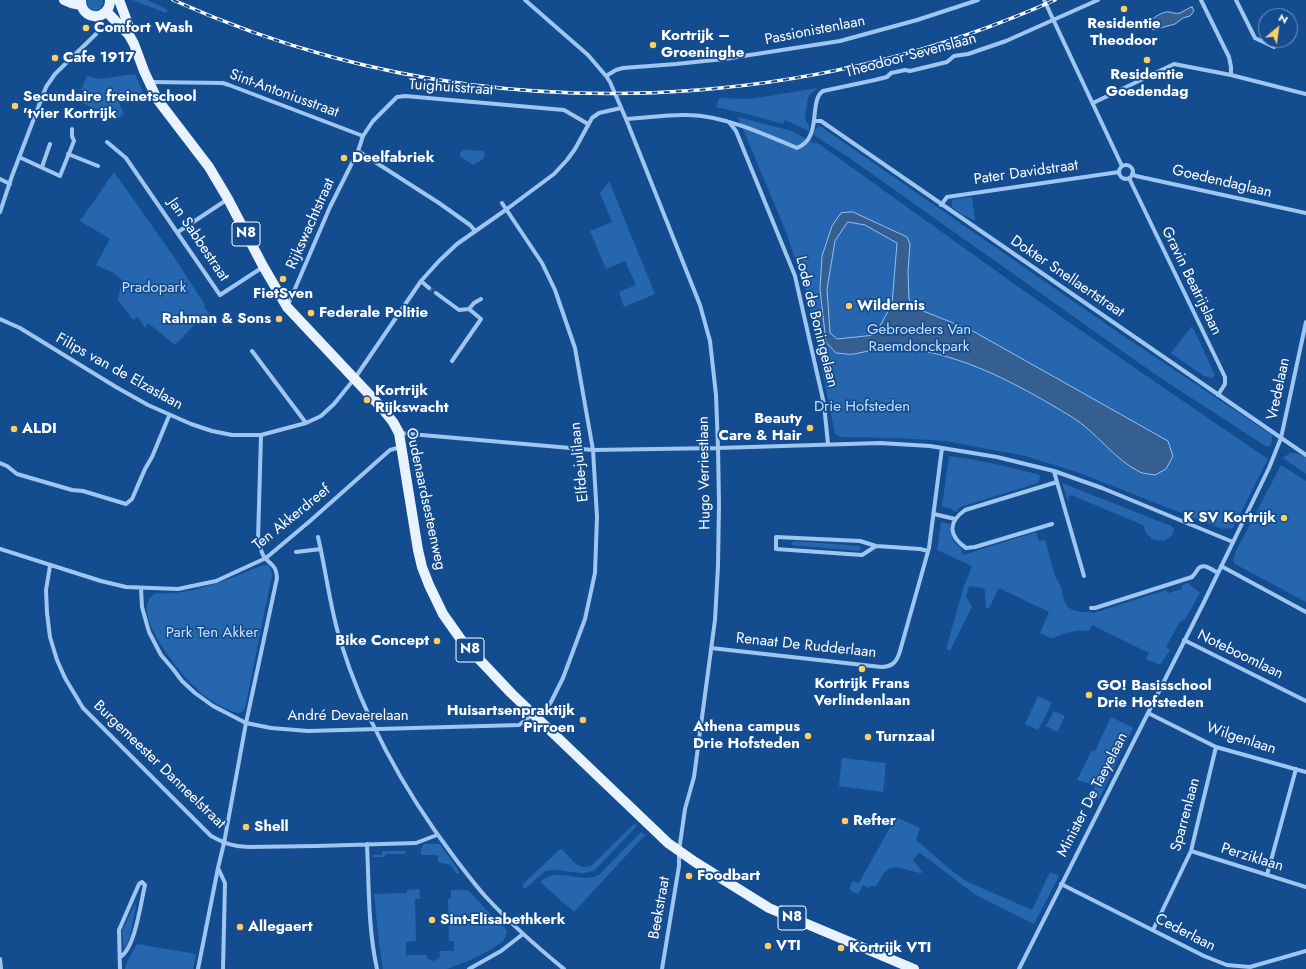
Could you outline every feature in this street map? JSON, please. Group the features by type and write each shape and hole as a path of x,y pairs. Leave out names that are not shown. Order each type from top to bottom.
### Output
{"main road":[{"path":"64,0 72,3 81,2 82,9 88,14 96,16 102,15 106,11 110,5 110,0"},
{"name":"N8","path":"119,0 128,24 129,35"},
{"name":"N8","path":"106,11 129,35 134,44 148,82 157,99 209,167 287,307 307,330 355,378"},
{"name":"Oudenaardsesteenweg","path":"355,378 385,411 399,433 418,550 422,567 437,603 449,624 462,641 486,667 660,837 678,851 728,884 769,908 914,969"}],"street":[{"name":"Hugo Verriestlaan","path":"526,0 588,55 606,76 626,119 700,306 710,341 716,395 718,448 718,566 712,648 694,777 685,809 678,851"},
{"name":"Passionistenlaan","path":"606,76 623,68 724,59 840,42 917,20 978,0"},
{"path":"1044,0 1055,20 1122,166"},
{"name":"Theodoor Sevenslaan","path":"728,122 797,148 802,146 807,141 815,121 817,98 823,91 887,77 891,73 905,70 910,72 947,62 954,56 968,54 1006,41 1098,0"},
{"path":"1201,0 1229,57 1231,75"},
{"path":"1236,0 1255,38 1258,39"},
{"path":"0,212 19,156 49,82 55,74 96,34 98,26 96,16"},
{"path":"1093,103 1174,64 1231,75 1306,94"},
{"name":"Sint-Antoniusstraat","path":"148,82 223,83 363,136"},
{"name":"Tuighuisstraat","path":"358,151 363,136 373,121 397,98 404,96 564,110 588,124"},
{"path":"588,124 592,118 600,113 621,108"},
{"path":"626,119 690,115 728,122"},
{"name":"Dokter Snellaertstraat","path":"815,121 820,121 1306,455"},
{"name":"Lode de Boningelaan","path":"728,122 736,131 795,276 824,404 828,444"},
{"name":"Filips van de Elzaslaan","path":"0,319 20,328 116,387 169,416 191,424 212,431 232,435 261,435 306,423 321,416 355,378 421,281 443,257 457,244 554,174 575,149 588,124"},
{"path":"19,156 60,176 74,141 72,129"},
{"name":"Jan Sabbestraat","path":"108,142 126,158 220,295 263,266"},
{"path":"42,167 50,144"},
{"path":"358,151 438,203 470,225 475,231"},
{"name":"Rijkswachtstraat","path":"287,307 330,207 358,151"},
{"path":"68,154 98,166"},
{"path":"1126,165 1131,167 1132,174 1129,178 1126,179 1121,177 1119,172 1122,166 1126,165"},
{"name":"Pater Davidstraat","path":"941,205 947,197 1119,172"},
{"name":"Goedendaglaan","path":"1132,174 1306,213"},
{"name":"Gravin Beatrijslaan","path":"1129,178 1225,377 1225,384 1218,395"},
{"path":"0,179 10,184"},
{"path":"178,232 228,199"},
{"name":"Elfde-julilaan","path":"502,203 542,263 555,290 575,348 594,450 597,517 595,573 587,612 563,678 551,702 535,716"},
{"path":"421,281 429,288"},
{"path":"436,293 459,310 469,309 474,303 481,299"},
{"path":"452,361 481,319 469,309"},
{"name":"Vredelaan","path":"1272,460 1281,438 1306,322"},
{"path":"252,351 306,423"},
{"path":"0,463 7,466 17,474 126,504 132,499 144,469 152,457 169,416"},
{"path":"399,433 594,450 898,443 942,448 997,457 1054,471 1102,488 1232,542"},
{"path":"198,969 224,843 246,723 277,578 274,566 260,549 258,540 261,435"},
{"name":"Ten Akkerdreef","path":"0,549 50,566 115,585 141,588 178,589 216,580 266,558 390,450 401,447"},
{"path":"876,546 862,555 776,549 776,537 860,541 876,546 920,549 928,551 942,448"},
{"name":"Minister De Taeyelaan","path":"1019,969 1218,573 1272,460"},
{"path":"1054,471 1084,576"},
{"path":"1052,524 975,547 966,548 958,542 952,530 955,519 965,510 1057,482"},
{"path":"934,514 955,519"},
{"path":"318,537 340,640 380,740 437,835 485,896 523,934 564,969"},
{"path":"296,552 321,550"},
{"name":"Renaat De Rudderlaan","path":"712,648 881,667 891,666 896,662 900,652 928,551"},
{"path":"1091,608 1192,577 1201,565 1218,573"},
{"name":"Burgemeester Danneelstraat","path":"50,566 46,590 50,637 57,660 65,678 83,708 212,836 224,843 237,847 248,847 416,842 437,835"},
{"path":"1221,566 1306,612"},
{"name":"André Devaerelaan","path":"141,588 142,607 149,632 161,655 172,670 195,693 214,706 246,723 271,728 308,731 519,725 535,716"},
{"name":"Noteboomlaan","path":"1184,640 1306,701"},
{"name":"Wilgenlaan","path":"1148,713 1216,747 1306,772"},
{"name":"Sparrenlaan","path":"1153,930 1191,852 1216,747"},
{"path":"1267,875 1296,769"},
{"path":"367,844 370,919 372,944 377,969"},
{"name":"Beekstraat","path":"662,969 679,866 678,851"},
{"name":"Perziklaan","path":"1191,852 1306,887"},
{"path":"218,868 225,883 223,969"},
{"path":"120,957 124,955 134,934 145,885 142,882 136,890 119,930 120,969"},
{"name":"Cederlaan","path":"1061,884 1211,959 1227,965 1250,967 1306,951"},
{"path":"468,969 501,951 523,934"},
{"path":"0,959 1,969"}],"green space":[{"path":"87,0 103,0 103,3 100,9 94,11 88,8"},
{"path":"132,0 147,0 168,10 166,13"},
{"path":"135,74 143,92 119,102 124,114 117,119 81,102 85,92 81,90 87,76 98,79"},
{"path":"818,88 809,95 808,98 805,119 809,126 809,131 785,120 783,124 716,107 719,98 751,99"},
{"name":"Gebroeders Van Raemdonckpark","path":"738,117 792,131 815,144 816,142 1027,293 1268,459 1233,528 1222,529 1077,472 1025,456 946,441 841,437 835,434 807,295 786,232"},
{"path":"820,126 1119,333 1272,435 1271,445 1267,447 1159,377 848,157 814,135 815,129"},
{"path":"463,150 482,151 485,153 479,162 473,165 460,156 460,153"},
{"name":"Pradopark","path":"114,172 174,257 205,305 204,307 217,323 213,326 202,317 175,345 148,323 145,328 138,317 133,320 118,300 122,280 114,273 96,265 110,239 80,221"},
{"path":"609,181 655,294 624,307 619,292 636,285 625,261 606,269 590,231 612,222 600,193"},
{"path":"972,197 975,221 961,214 952,207 952,200"},
{"path":"1192,326 1215,375 1212,378 1204,376 1171,353"},
{"path":"1290,453 1296,453 1306,457 1306,474 1283,458"},
{"path":"949,456 995,464 1040,475 1039,482 960,507 956,512 950,508 942,507"},
{"name":"K SV Kortrijk","path":"1281,465 1306,481 1306,602 1235,564 1233,561 1236,551"},
{"path":"1062,483 1171,526 1174,529 1172,536 1164,541 1151,539 1151,537 1147,535 1143,525 1071,495 1069,496 1068,501"},
{"path":"941,522 950,524 952,538 961,548 963,555 1036,532 1039,541 1045,540 1055,576 1060,586 1065,603 1069,608 1076,611 1094,613 1166,590 1168,593 1182,589 1182,585 1188,583 1200,593 1185,619 1179,623 1166,647 1170,650 1160,665 1146,659 1149,653 1092,625 1089,631 1075,631 1050,638 1040,633 1049,612 999,588 989,608 986,608 985,590 983,588 969,586 966,596 972,607 950,651 946,649 964,586 972,566 937,550"},
{"path":"795,541 861,547 859,551 792,545 792,542"},
{"name":"Park Ten Akker","path":"268,565 271,569 272,575 245,708 242,712 238,713 210,700 181,672 155,635 147,611 148,602 149,599 156,593 183,592 210,586 261,566"},
{"path":"1038,696 1052,703 1038,730 1025,724"},
{"path":"1054,711 1065,716 1057,732 1046,726"},
{"path":"1111,717 1133,728 1099,799 1092,794 1095,785 1077,780 1092,750 1095,751"},
{"path":"842,758 886,763 883,792 839,786"},
{"path":"896,817 920,828 916,840 966,881 1032,910 1050,872 1059,876 1034,924 974,894 919,852 913,860 922,873 897,867 889,869 882,875 876,886 870,886 869,888 863,885 859,893 854,893 849,889 853,881 859,883"},
{"path":"634,824 637,826 594,871 582,873 555,870 545,871 525,889 522,885 559,850 562,849 571,860 578,865 582,867 591,866"},
{"path":"641,832 645,835 574,912 540,882 547,877 555,875 584,878 599,875"},
{"path":"424,844 440,844 458,870 459,874 456,873 451,865 438,862 438,855 421,855 421,849"},
{"path":"382,851 406,851 406,854 385,854 385,857 373,857 373,855 382,855"},
{"path":"419,889 420,899 415,899 416,941 406,942 406,956 427,955 427,958 434,961 440,957 439,951 454,951 454,941 449,941 448,899 451,898 451,890 468,890 494,918 503,925 507,932 504,940 492,949 466,962 447,969 383,969 374,894 407,893 407,890"},
{"path":"135,904 130,937 124,950 122,931"},
{"path":"137,944 196,954 193,969 125,969 127,962"}],"shaded area":[{"path":"1192,7 1194,11 1190,16 1183,18 1175,24 1153,30 1150,27 1149,22 1164,12 1180,13"},
{"path":"853,212 907,237 910,244 908,272 909,299 913,307 971,330 1168,441 1173,456 1166,469 1155,475 1140,472 1122,461 1089,430 1072,417 1011,383 969,364 925,351 902,348 884,348 852,354 836,353 826,342 820,289 822,256 832,226 841,213","holes":["848,222 865,225 897,243 892,304 875,335 837,339 830,333 827,289 835,241"]}],"tunnel":[{"path":"429,288 436,293"}],"railway":[{"path":"173,0 251,32 291,45 332,57 422,77 513,89 606,93 698,90 790,79 881,60 969,34 1055,0"}],"place":[{"name":"Residentie Theodoor","path":"1124,9"},
{"name":"Comfort Wash","path":"86,28"},
{"name":"Kortrijk – Groeninghe","path":"653,45"},
{"name":"Cafe 1917","path":"55,58"},
{"name":"Residentie Goedendag","path":"1147,60"},
{"name":"Secundaire freinetschool 'tvier Kortrijk","path":"15,106"},
{"name":"Deelfabriek","path":"344,158"},
{"name":"FietSven","path":"283,279"},
{"name":"Wildernis","path":"849,306"},
{"name":"Federale Politie","path":"311,313"},
{"name":"Rahman & Sons","path":"279,319"},
{"name":"Kortrijk Rijkswacht","path":"367,400"},
{"name":"Beauty Care & Hair","path":"810,428"},
{"name":"ALDI","path":"14,429"},
{"name":"K SV Kortrijk","path":"1284,518"},
{"name":"Bike Concept","path":"437,641"},
{"name":"Kortrijk Frans Verlindenlaan","path":"862,669"},
{"name":"GO! Basisschool Drie Hofsteden","path":"1089,695"},
{"name":"Huisartsenpraktijk Pirroen","path":"583,720"},
{"name":"Athena campus Drie Hofsteden","path":"808,736"},
{"name":"Turnzaal","path":"868,737"},
{"name":"Refter","path":"845,821"},
{"name":"Shell","path":"246,827"},
{"name":"Foodbart","path":"689,876"},
{"name":"Sint-Elisabethkerk","path":"432,920"},
{"name":"Allegaert","path":"240,927"},
{"name":"VTI","path":"768,946"},
{"name":"Kortrijk VTI","path":"841,948"}],"park label":[{"name":"Drie Hofsteden","path":"862,407"}]}
